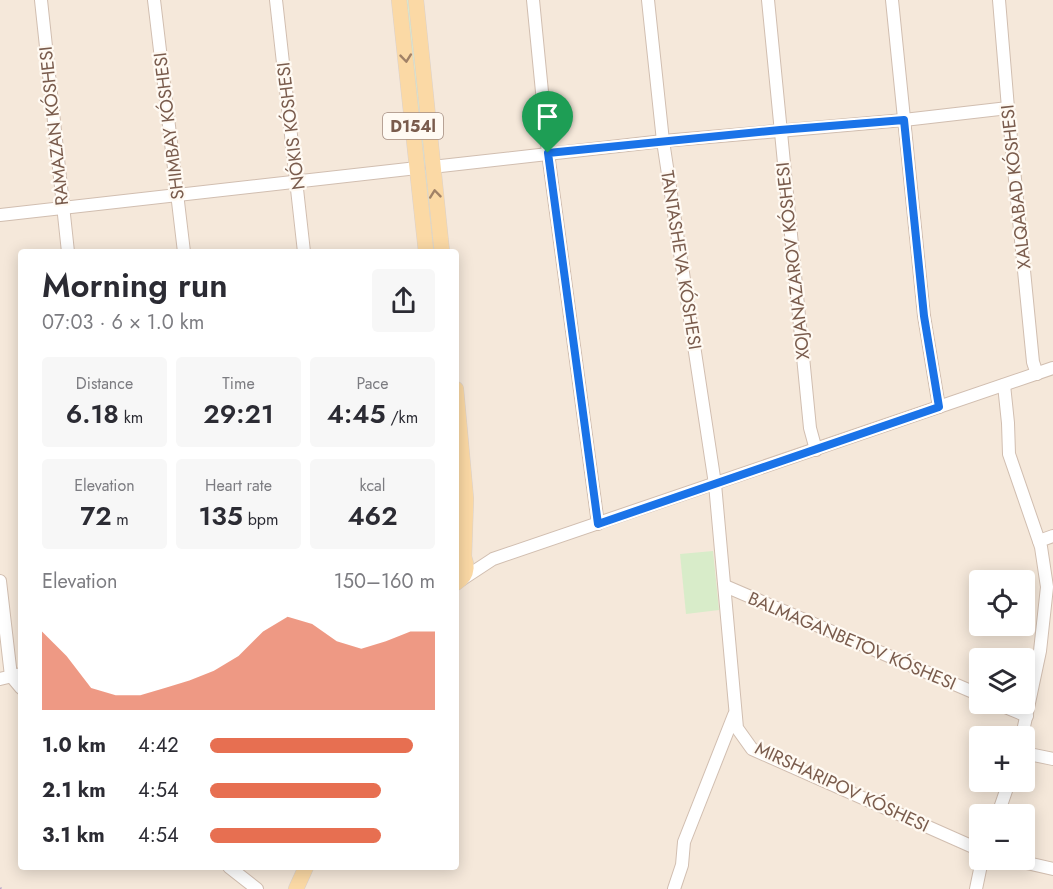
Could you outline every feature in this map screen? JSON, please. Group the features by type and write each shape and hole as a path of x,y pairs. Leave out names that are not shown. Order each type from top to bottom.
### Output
{"main road":[{"name":"D154l","path":"399,0 440,249"},
{"name":"D154l","path":"416,0 425,167 426,249"},
{"path":"459,418 466,499 460,553 466,569 465,575 459,581"},
{"path":"296,889 305,870"}],"street":[{"name":"RAMAZAN KÓSHESI","path":"41,0 68,249"},
{"path":"154,0 184,249"},
{"name":"NÓKIS KÓSHESI","path":"276,0 304,249"},
{"path":"533,0 548,153 598,524"},
{"name":"TANTASHEVA KÓSHESI","path":"648,0 663,141 715,484"},
{"name":"XOJANAZAROV KÓSHESI","path":"768,0 810,429 816,450"},
{"path":"892,0 924,316 939,407"},
{"name":"XALQABAD KÓSHESI","path":"999,0 1008,108 1037,374"},
{"path":"0,215 548,153 904,120 1008,108"},
{"path":"459,581 494,559 1053,368"},
{"path":"1004,385 1009,454 1039,541 1047,587 1047,652 1024,726"},
{"name":"MIRSHARIPOV KÓSHESI","path":"715,484 737,728 752,749 969,845"},
{"path":"1039,541 1053,536"},
{"path":"460,553 480,560 494,559"},
{"path":"0,581 11,676"},
{"name":"BALMAGANBETOV KÓSHESI","path":"724,586 969,690"},
{"path":"674,889 682,865 684,842 736,711"},
{"path":"1022,714 1027,716"},
{"path":"1035,755 1053,759"},
{"path":"1035,865 1053,869"},
{"path":"233,870 256,889"},
{"path":"976,889 980,870"}],"shaded area":[{"path":"0,0 1053,0 1053,889 0,889"}],"green space":[{"path":"405,0 409,0 436,249 433,249"},
{"path":"713,551 719,610 686,614 680,554"}],"route":[{"path":"904,120 924,316 939,407 598,524 548,153 904,120"}]}
